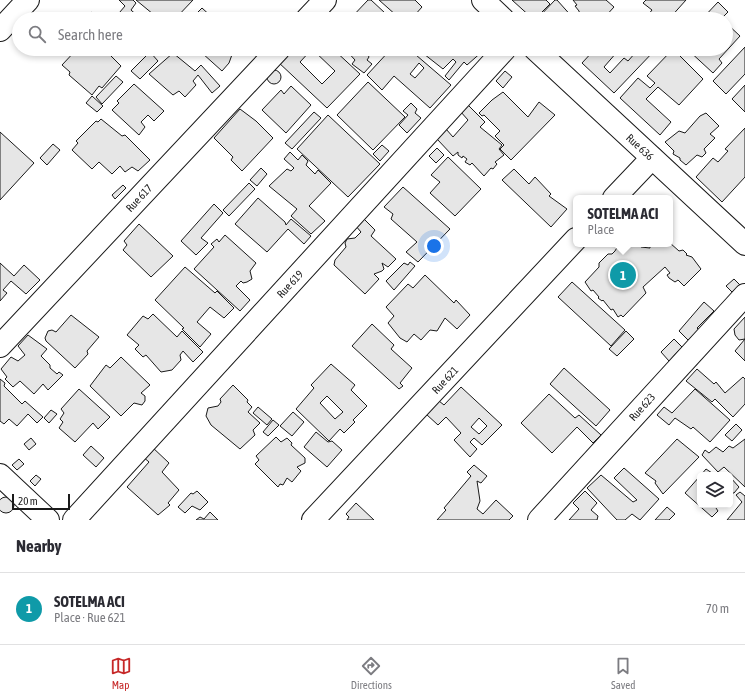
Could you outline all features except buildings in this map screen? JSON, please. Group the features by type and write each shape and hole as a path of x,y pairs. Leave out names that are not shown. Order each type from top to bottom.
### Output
{"street":[{"path":"17,12 28,0"},
{"path":"314,12 325,0"},
{"path":"483,0 496,12"},
{"path":"0,30 12,17"},
{"name":"Rue 617","path":"0,346 272,56"},
{"name":"Rue 619","path":"74,520 500,56"},
{"name":"Rue 636","path":"543,56 745,244"},
{"path":"617,195 652,158"},
{"name":"Rue 621","path":"313,520 573,242"},
{"name":"Rue 623","path":"539,520 745,295"},
{"path":"0,475 48,520"}],"place":[{"name":"SOTELMA ACI","path":"623,275"}]}
